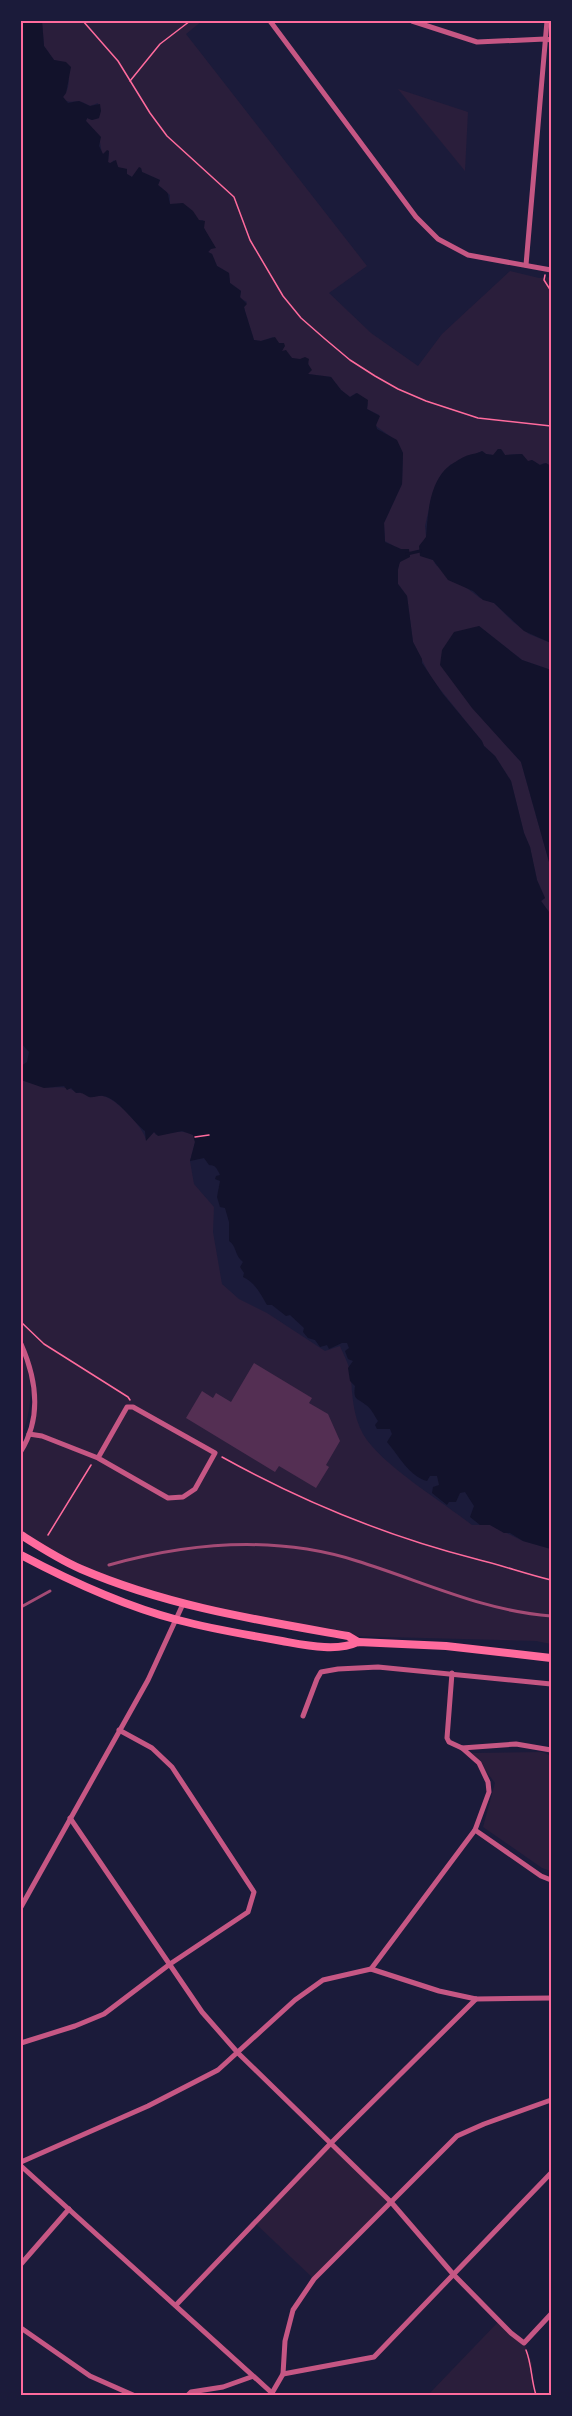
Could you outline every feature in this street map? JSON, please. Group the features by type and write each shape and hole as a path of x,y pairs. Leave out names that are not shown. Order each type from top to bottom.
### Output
{"main road":[{"path":"21,1535 80,1568 183,1604 230,1616 348,1636 358,1642 446,1646 551,1658"},
{"path":"21,1555 113,1598 176,1620 297,1644 348,1647 358,1642"}],"street":[{"path":"270,21 416,218 438,239 468,255 548,269"},
{"path":"412,21 477,42 548,39"},
{"path":"526,265 548,39 547,21"},
{"path":"21,1344 28,1359 35,1393 29,1434 22,1451"},
{"path":"29,1434 42,1436 98,1458 168,1498 183,1497 195,1489 215,1453 133,1407 127,1407 98,1458"},
{"path":"21,1907 148,1680 183,1604"},
{"path":"303,1716 317,1678 321,1672 328,1670 378,1667 551,1684"},
{"path":"370,1969 475,1830 489,1792 488,1782 479,1763 462,1748 449,1742 446,1734 452,1673"},
{"path":"21,2043 104,2014 170,1964 248,1912 254,1892 172,1767 152,1748 119,1730"},
{"path":"462,1748 516,1744 551,1750"},
{"path":"70,1818 202,2012 238,2053 391,2202 453,2274 511,2333 524,2343 551,2314"},
{"path":"475,1830 541,1876 551,1880"},
{"path":"551,1998 476,1999 439,1991 370,1969 323,1980 295,2000 218,2070 195,2083 21,2164 177,2304 251,2377 273,2394 283,2374 285,2341 293,2310 314,2279 457,2136 551,2100"},
{"path":"177,2304 332,2143 476,1999"},
{"path":"283,2374 374,2357 551,2172"},
{"path":"21,2264 69,2209"},
{"path":"21,2328 90,2376 134,2395"},
{"path":"188,2395 191,2392 223,2387 251,2377"}],"path":[{"path":"83,21 118,61 129,82 168,136 234,197 250,240 284,296 301,318 350,360 399,390 478,418 551,426"},
{"path":"129,82 160,44 190,21"},
{"path":"548,269 544,280 551,291"},
{"path":"195,1137 209,1135"},
{"path":"21,1322 44,1344 128,1397 133,1407"},
{"path":"215,1453 266,1482 340,1516 384,1532 551,1580"},
{"path":"48,1535 87,1470"},
{"path":"524,2343 532,2363 532,2383 536,2395"}],"shaded area":[{"path":"21,21 42,21 44,46 54,60 66,62 71,67 66,93 63,97 68,103 79,101 90,106 100,104 99,118 92,120 87,118 86,121 101,137 99,146 103,154 109,151 108,162 116,160 118,167 127,169 127,174 132,177 139,167 141,168 142,172 160,180 158,185 167,193 170,204 183,203 199,220 205,221 204,228 216,248 208,252 212,254 217,266 229,273 230,283 241,291 240,297 247,304 244,307 254,340 261,341 275,337 279,343 284,343 282,351 286,350 292,358 309,359 308,364 312,370 308,374 331,377 350,397 357,393 368,400 367,409 380,416 376,425 377,429 397,440 403,453 402,484 384,523 385,542 401,549 409,549 410,557 400,562 398,584 407,596 413,642 422,663 443,694 484,746 495,756 511,781 537,880 545,898 541,901 549,912 551,911 551,1549 523,1541 490,1525 480,1525 470,1517 474,1506 465,1492 460,1493 456,1502 449,1502 447,1505 432,1493 433,1487 439,1485 437,1476 430,1476 427,1481 415,1475 405,1465 387,1442 392,1434 390,1429 377,1429 375,1425 378,1421 368,1406 355,1396 355,1386 350,1381 348,1368 353,1361 348,1359 345,1351 349,1348 347,1343 329,1349 327,1345 320,1347 315,1340 308,1338 303,1332 304,1328 290,1315 286,1316 272,1305 267,1305 254,1285 243,1277 244,1273 240,1267 243,1262 229,1241 229,1222 225,1208 220,1207 217,1197 220,1181 215,1179 220,1175 216,1168 209,1165 204,1158 190,1161 195,1142 193,1135 182,1131 158,1136 154,1132 146,1141 145,1131 109,1098 89,1097 76,1093 71,1088 67,1090 64,1086 44,1088 21,1080 21,1066 27,1062 29,1052 21,1043"},
{"path":"42,21 202,21 186,34 367,266 329,293 371,333 418,366 442,334 510,271 539,278 551,277 551,466 544,463 540,465 532,460 528,462 522,454 505,455 502,450 498,449 494,455 482,451 450,465 441,475 432,496 425,526 426,537 421,546 420,555 433,560 436,565 480,598 494,603 529,634 551,643 551,670 522,660 479,626 473,708 521,762 551,869 549,912 541,901 545,898 537,880 511,781 495,756 484,746 431,678 413,642 407,596 398,584 397,576 399,564 409,549 401,550 385,541 384,523 402,484 403,453 391,437 376,426 379,415 367,409 368,403 356,393 350,397 331,377 308,374 310,369 308,362 292,358 282,351 282,343 273,337 261,341 254,340 244,307 247,302 240,298 241,291 230,283 229,273 217,266 212,254 208,252 213,246 204,228 203,220 199,221 184,205 170,204 170,195 158,185 160,180 142,172 141,168 132,177 127,174 127,169 119,168 114,160 110,164 108,162 109,153 102,154 99,136 86,121 87,118 92,120 99,118 98,103 90,106 79,101 69,102 63,97 69,80 68,72 64,63 54,60 44,46"},
{"path":"398,89 468,112 465,171"},
{"path":"501,449 505,455 522,454 528,461 532,460 540,465 546,463 551,466 551,643 524,631 494,603 483,600 473,591 448,580 433,560 420,556 419,546 426,537 431,498 444,470 465,456 482,451 493,455"},
{"path":"479,626 522,660 551,670 551,869 521,762 472,708 440,665 442,650 454,632"},
{"path":"21,1080 108,1098 129,1114 146,1140 154,1132 156,1135 179,1132 193,1135 195,1142 190,1161 194,1184 214,1207 213,1232 222,1284 239,1299 267,1313 325,1351 340,1346 350,1372 357,1420 363,1434 371,1446 397,1470 472,1525 490,1525 523,1541 551,1549 551,1644 536,1641 348,1636 230,1616 80,1568 21,1535 21,1451 29,1434 35,1393 21,1344"},
{"path":"21,1352 30,1384 30,1406 21,1438"},
{"path":"542,1752 551,1756 551,1871 542,1868 483,1827 495,1783 472,1753"},
{"path":"331,2143 391,2202 314,2279 255,2223"},
{"path":"499,2321 524,2343 532,2363 533,2395 428,2395"}],"building":[{"path":"254,1363 312,1398 309,1403 328,1414 340,1441 326,1465 329,1467 316,1488 279,1466 275,1472 186,1418 202,1391 213,1398 216,1393 231,1402"}],"waterway":[{"path":"407,554 420,551"}],"railway":[{"path":"109,1565 140,1557 202,1547 233,1545 295,1547 357,1561 477,1602 551,1616"},
{"path":"21,1607 50,1591"}]}
